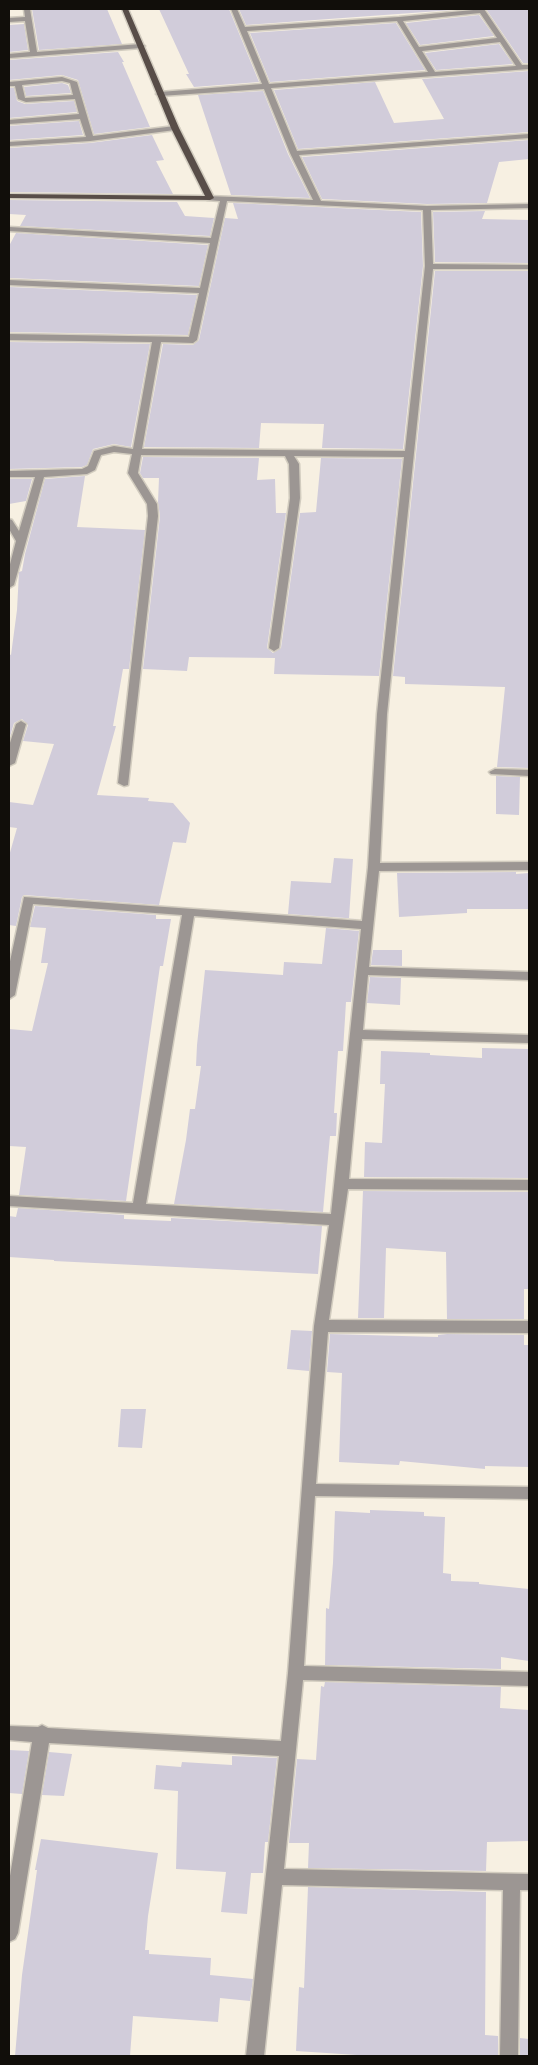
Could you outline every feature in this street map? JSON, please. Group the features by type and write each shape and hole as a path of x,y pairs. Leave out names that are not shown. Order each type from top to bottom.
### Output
{"main road":[{"path":"9,196 210,198 175,128 125,9"}],"street":[{"path":"27,9 34,54"},
{"path":"234,9 294,153 318,203"},
{"path":"243,29 376,17 399,19 481,10 520,67"},
{"path":"9,20 29,19"},
{"path":"399,19 433,75"},
{"path":"417,49 500,40"},
{"path":"9,56 141,46"},
{"path":"160,94 529,67"},
{"path":"9,84 70,80 73,82 90,138"},
{"path":"18,83 22,99 26,100 78,97"},
{"path":"9,122 84,116"},
{"path":"9,144 90,138 175,128"},
{"path":"294,153 529,136"},
{"path":"210,198 427,208 529,206"},
{"path":"9,338 193,340 224,199"},
{"path":"255,2056 296,1674 321,1326 342,1184 374,867 382,714 429,266 427,208"},
{"path":"9,229 216,241"},
{"path":"429,266 529,267"},
{"path":"9,282 205,291"},
{"path":"124,783 153,516 152,504 133,473 157,339"},
{"path":"9,474 84,472 92,468 97,454 114,449 136,452 410,454"},
{"path":"274,648 295,498 294,464 288,453"},
{"path":"9,585 13,555 21,541 40,474"},
{"path":"9,522 21,541"},
{"path":"9,763 21,724"},
{"path":"495,772 529,773"},
{"path":"374,867 529,866"},
{"path":"9,995 28,900 368,925"},
{"path":"139,1208 189,912"},
{"path":"362,971 529,976"},
{"path":"356,1034 529,1039"},
{"path":"342,1184 529,1185"},
{"path":"9,1201 337,1220"},
{"path":"321,1326 529,1327"},
{"path":"308,1490 529,1493"},
{"path":"296,1674 529,1679"},
{"path":"9,1733 42,1733 288,1749"},
{"path":"9,1932 42,1733"},
{"path":"275,1877 521,1882 509,2056"}],"building":[{"path":"32,9 107,9 122,44 39,50"},
{"path":"159,9 229,9 259,82 194,87 186,74 189,74"},
{"path":"239,9 467,9 246,25"},
{"path":"486,9 529,9 529,63 523,63"},
{"path":"479,15 494,36 420,45 406,23"},
{"path":"396,23 425,70 270,82 250,33"},
{"path":"24,24 28,50 9,52 9,25"},
{"path":"499,44 513,64 436,70 425,53"},
{"path":"118,52 124,62 122,62 150,127 94,134 78,80 62,75 9,80 9,60"},
{"path":"529,71 529,132 298,149 274,90 375,82 394,123 444,119 422,79"},
{"path":"62,83 68,85 71,93 26,96 24,87"},
{"path":"9,88 14,88 17,101 25,104 74,101 77,112 9,118"},
{"path":"263,91 288,154 310,198 231,195 198,95"},
{"path":"79,121 83,135 9,140 9,126"},
{"path":"152,135 164,160 156,161 173,194 9,192 9,148 90,143"},
{"path":"529,140 529,159 499,162 487,203 427,204 322,199 302,157"},
{"path":"9,200 177,202 185,216 214,218 210,236 20,226 26,215 9,214"},
{"path":"233,203 421,212 423,266 403,449 322,448 324,424 261,423 259,448 144,447 163,344 193,345 199,340 225,218 238,219"},
{"path":"485,211 482,219 529,220 529,263 435,262 433,212"},
{"path":"16,233 208,245 199,286 9,278 9,246"},
{"path":"435,271 529,271 529,768 497,767 505,687 405,684 405,677 393,676"},
{"path":"9,287 197,295 188,335 9,332"},
{"path":"9,342 150,344 131,447 114,444 93,449 87,465 82,467 9,469"},
{"path":"143,457 259,458 257,480 275,479 276,513 286,513 267,648 273,653 281,648 300,513 316,512 321,458 402,459 379,676 274,674 275,658 189,657 187,671 143,669 160,516 158,502 159,478 143,478 140,473"},
{"path":"85,476 77,527 145,530 129,669 123,669 113,726 116,726 97,795 149,798 148,801 173,803 190,823 186,843 173,842 159,905 24,895 16,926 9,925 9,856 17,828 9,827 9,802 33,805 54,744 23,741 28,725 22,719 14,723 9,740 9,654 11,655 17,610 19,572 22,571 45,479"},
{"path":"9,479 32,479 26,501 9,504"},
{"path":"496,776 520,777 519,815 496,814"},
{"path":"334,858 353,859 349,918 360,919 288,914 291,881 331,883"},
{"path":"516,872 516,874 529,873 529,909 467,909 467,913 399,917 397,873"},
{"path":"35,906 156,915 156,919 171,919 163,966 160,966 126,1201 19,1195 26,1147 9,1146 9,1029 32,1031 48,963 41,963 46,928 30,927"},
{"path":"326,928 359,931 351,1002 346,1002 343,1051 338,1051 334,1113 337,1113 336,1136 330,1136 323,1212 174,1204 190,1109 195,1109 201,1066 196,1066 205,970 283,975 284,962 322,964"},
{"path":"373,950 402,950 402,966 371,965"},
{"path":"370,977 401,978 400,1005 367,1003"},
{"path":"482,1048 529,1049 529,1178 364,1177 365,1142 382,1143 385,1084 380,1084 381,1051 482,1058"},
{"path":"363,1191 529,1192 529,1289 524,1289 524,1319 447,1319 446,1252 386,1248 384,1318 358,1318"},
{"path":"18,1208 124,1215 124,1219 171,1221 171,1218 322,1226 318,1274 54,1261 9,1257 9,1216 16,1217"},
{"path":"291,1330 312,1331 309,1371 287,1369"},
{"path":"330,1334 438,1337 438,1335 447,1334 524,1335 524,1345 529,1345 529,1467 485,1466 485,1469 400,1461 399,1465 339,1462 342,1373 327,1372"},
{"path":"121,1409 146,1409 142,1448 118,1447"},
{"path":"370,1510 424,1512 424,1516 445,1517 443,1573 451,1574 451,1581 479,1582 479,1584 529,1589 529,1661 501,1657 501,1669 325,1665 326,1608 329,1609 335,1511 370,1513"},
{"path":"325,1682 501,1687 500,1708 529,1710 529,1841 487,1842 486,1871 308,1868 309,1843 289,1843 297,1759 316,1760 321,1686 324,1687"},
{"path":"9,1750 29,1751 22,1794 9,1793"},
{"path":"49,1752 72,1754 64,1796 42,1795"},
{"path":"232,1756 277,1758 268,1842 265,1842 263,1873 251,1873 247,1914 221,1912 226,1872 176,1869 178,1791 154,1789 156,1765 181,1767 182,1762 232,1765"},
{"path":"41,1839 158,1853 148,1916 145,1950 149,1950 149,1954 211,1958 210,1975 253,1979 250,2001 220,1998 218,2022 133,2016 130,2056 15,2056 22,1975 37,1870 35,1870"},
{"path":"308,1887 486,1892 485,2035 498,2036 498,2056 372,2056 296,2051 299,1987 304,1988"},
{"path":"520,2038 529,2039 529,2056 520,2056"}]}
